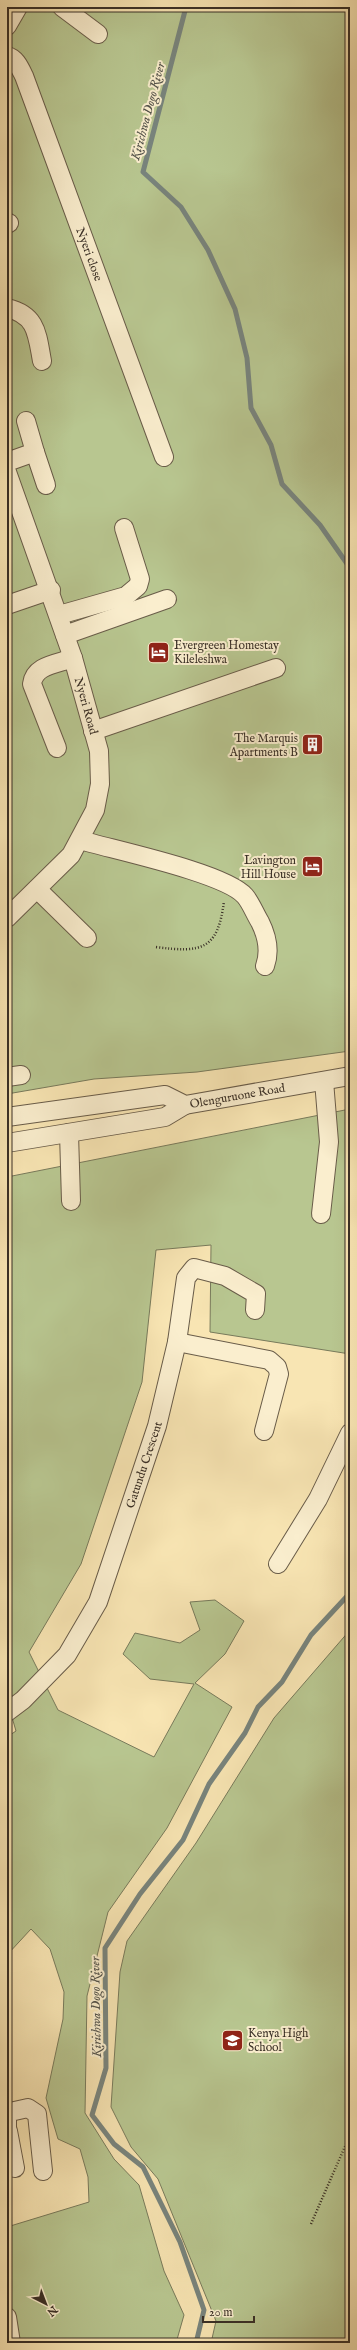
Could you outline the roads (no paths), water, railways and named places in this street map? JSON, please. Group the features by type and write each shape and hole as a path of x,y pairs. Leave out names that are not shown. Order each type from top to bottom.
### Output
{"street":[{"path":"7,26 18,7"},
{"path":"62,7 98,34"},
{"name":"Nyeri close","path":"7,56 12,57 24,76 164,458"},
{"path":"7,308 27,315 36,330 42,361"},
{"path":"26,421 34,452 46,484"},
{"path":"7,462 34,452"},
{"name":"Nyeri Road","path":"7,918 71,855 95,810 100,784 99,751 73,658 50,590 8,478"},
{"path":"59,615 126,596 138,586 140,579 124,528"},
{"path":"7,605 50,590"},
{"path":"65,634 167,599"},
{"path":"57,748 32,684 33,676 40,669 73,658"},
{"path":"93,731 276,668"},
{"path":"80,840 195,872 227,885 244,895 263,929 269,955 265,966"},
{"path":"37,889 86,938"},
{"name":"Olenguruone Road","path":"7,1117 165,1095 185,1106 350,1076"},
{"path":"321,1214 329,1142 324,1081"},
{"path":"7,1143 165,1117 185,1106"},
{"path":"69,1133 70,1201"},
{"name":"Gatundu Crescent","path":"7,1712 23,1700 66,1654 98,1602 157,1426 177,1342 186,1278 194,1268 225,1276 256,1294 256,1310"},
{"path":"177,1342 269,1360 277,1367 279,1374 264,1431"},
{"path":"278,1564 318,1499 350,1433"},
{"path":"15,2168 8,2131 8,2118 10,2112 16,2109 28,2108 37,2114 43,2171"},
{"path":"7,2317 11,2343"}],"waterway":[{"name":"Kirichwa Dogo River","path":"186,7 143,172 181,207 208,250 235,309 247,358 251,408 271,445 282,484 320,525 350,568"},
{"name":"Kirichwa Dogo River","path":"196,2343 204,2310 180,2242 143,2167 114,2144 92,2115 106,2068 105,1948 140,1894 183,1840 209,1784 245,1733 258,1707 282,1682 311,1635 350,1593"}],"place":[{"name":"Evergreen Homestay Kileleshwa","path":"158,652"},
{"name":"The Marquis Apartments B","path":"313,745"},
{"name":"Lavington Hill House","path":"312,867"},
{"name":"Kenya High School","path":"233,2040"}]}
